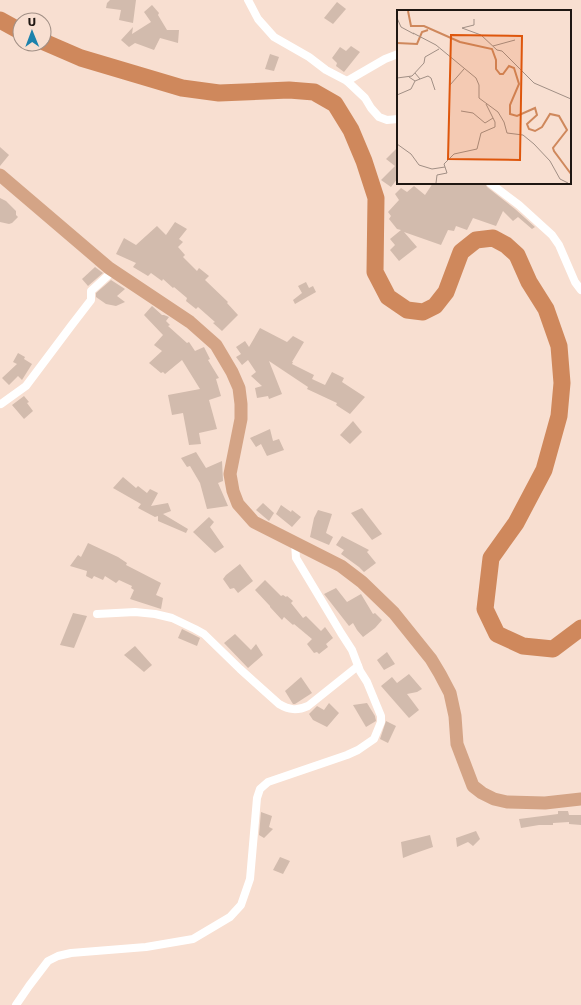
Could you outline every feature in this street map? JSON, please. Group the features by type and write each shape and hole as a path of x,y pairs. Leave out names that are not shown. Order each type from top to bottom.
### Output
{"highway":[{"path":"0,175 113,271 190,322 216,346 232,372 239,388 242,404 241,423 230,474 233,491 238,504 254,522 322,555 341,566 362,582 394,613 431,659 450,693 455,716 457,744 473,786 488,796 507,802 545,803 581,799"}],"street":[{"path":"248,0 258,19 274,37 309,57 326,70 347,81 364,98 379,117 387,120 397,119"},
{"path":"347,81 385,59 397,54"},
{"path":"491,184 519,205 552,235 575,282 581,290"},
{"path":"1,404 26,386 92,300 91,291 113,271"},
{"path":"16,1005 48,961 58,956 71,953 146,947 193,939 230,917 241,905 250,879 257,798 260,789 268,782 358,750 374,739 381,722 381,716 352,650 296,558 295,543"},
{"path":"97,614 135,612 155,614 172,618 195,629 204,634 279,704 285,708 293,710 300,710 308,706 358,666"}],"building":[{"path":"110,0 136,0 133,23 119,20 121,10 106,8 107,3"},
{"path":"337,2 346,9 333,24 324,18"},
{"path":"152,5 159,13 158,15 167,30 179,30 178,43 160,38 154,50 135,43 129,47 121,40 133,27 132,34 151,22 144,12"},
{"path":"351,46 360,52 344,72 336,66 337,63 332,58 340,47 346,51"},
{"path":"270,54 279,57 274,71 265,69"},
{"path":"0,147 9,155 0,166"},
{"path":"397,148 397,179 391,187 381,180 395,166 386,159"},
{"path":"432,184 486,184 487,187 535,227 532,229 518,217 513,221 503,211 496,226 473,218 467,230 456,226 454,231 448,230 441,245 404,232 417,247 399,261 390,250 395,245 390,239 401,230 397,229 389,219 391,216 388,212 399,200 395,194 401,188 407,192 414,186 425,195"},
{"path":"0,198 6,201 16,211 16,215 18,217 12,223 9,224 0,222"},
{"path":"175,222 187,229 179,239 183,242 178,247 185,255 183,257 197,271 199,268 209,276 205,280 228,302 227,303 238,315 222,331 213,323 215,322 198,307 196,309 186,301 187,298 163,279 162,281 151,273 148,276 133,267 136,263 116,254 124,238 136,245 157,226 166,235"},
{"path":"95,267 103,273 88,286 82,279"},
{"path":"111,280 125,289 117,296 125,302 116,306 106,304 96,297 96,293"},
{"path":"306,282 309,288 313,286 316,292 295,304 293,300 302,293 298,286"},
{"path":"152,306 162,315 169,317 166,321 170,325 168,326 187,343 189,342 195,351 204,347 210,359 208,360 219,378 216,379 221,396 209,400 217,429 199,433 201,444 189,445 183,413 172,415 168,395 200,389 182,360 165,374 163,372 161,373 149,363 162,351 154,345 163,335 144,315"},
{"path":"260,328 287,342 293,336 304,342 292,364 314,375 312,379 325,385 332,372 344,378 342,382 365,397 350,414 336,405 337,403 307,389 308,387 269,361 282,394 269,399 268,396 257,398 255,388 262,386 251,376 256,372 248,360 242,365 236,357 241,354 236,347 245,341 249,347"},
{"path":"18,353 32,364 22,380 18,376 9,385 2,378 17,364 13,362"},
{"path":"24,396 29,402 27,403 33,411 24,419 12,405"},
{"path":"353,421 362,432 350,444 340,435"},
{"path":"270,429 273,441 279,439 284,450 267,456 261,444 256,447 250,438"},
{"path":"196,452 206,468 222,461 223,481 218,483 228,506 207,509 200,483 190,466 187,467 181,458"},
{"path":"123,477 136,488 138,486 147,493 150,489 158,493 151,506 168,503 171,511 163,514 188,529 186,533 158,521 158,516 155,517 138,508 141,504 113,488"},
{"path":"263,503 274,513 269,521 256,510"},
{"path":"281,505 291,512 292,510 301,517 292,527 276,514"},
{"path":"362,508 382,534 372,540 351,513"},
{"path":"318,510 332,514 326,533 333,537 329,545 310,537 314,518"},
{"path":"209,517 214,522 210,527 224,547 215,553 193,532"},
{"path":"342,536 369,550 367,552 376,563 364,572 341,554 344,550 336,545"},
{"path":"88,543 118,557 127,563 126,565 161,583 156,595 163,598 161,609 130,599 134,590 131,588 132,586 119,580 116,583 105,576 103,580 94,576 92,579 86,576 87,571 70,566 78,555 81,557"},
{"path":"240,564 253,581 238,593 234,588 230,589 223,579"},
{"path":"265,580 281,596 287,596 293,601 291,603 303,618 306,616 321,631 325,627 333,638 326,644 328,647 319,654 317,652 314,653 307,644 312,639 284,617 282,620 255,590"},
{"path":"336,588 347,602 361,594 373,614 375,613 382,620 375,628 363,637 353,623 349,626 324,594"},
{"path":"73,613 87,616 74,648 60,645"},
{"path":"182,629 200,638 197,646 178,638"},
{"path":"235,634 251,650 256,644 263,655 248,668 224,643"},
{"path":"135,646 152,665 144,672 124,655"},
{"path":"387,652 395,664 384,670 377,660"},
{"path":"409,674 422,689 417,692 407,694 419,710 409,718 381,686 392,677 397,683"},
{"path":"301,677 312,693 293,704 285,691"},
{"path":"329,703 339,713 327,727 313,720 309,714 317,706 324,710"},
{"path":"367,703 375,716 376,721 366,727 353,705"},
{"path":"386,721 396,726 388,743 380,739"},
{"path":"558,811 568,811 569,815 581,815 581,825 569,824 569,822 521,828 519,819 558,814"},
{"path":"261,812 272,816 269,827 273,829 264,838 259,835"},
{"path":"476,831 480,839 473,846 468,842 457,847 456,838"},
{"path":"430,835 433,847 403,858 401,842"},
{"path":"280,857 290,861 283,874 273,870"}],"waterway":[{"path":"0,20 12,27"},
{"path":"52,45 81,58 182,88 219,93 289,90 314,92 335,104 351,130 364,161 376,198 375,272 388,297 407,310 423,312 435,306 446,292 461,252 476,240 493,238 506,245 517,255 529,282 546,309 559,346 562,383 559,416 544,470 516,523 491,558 485,609 497,634 523,646 553,649 581,628"}]}
